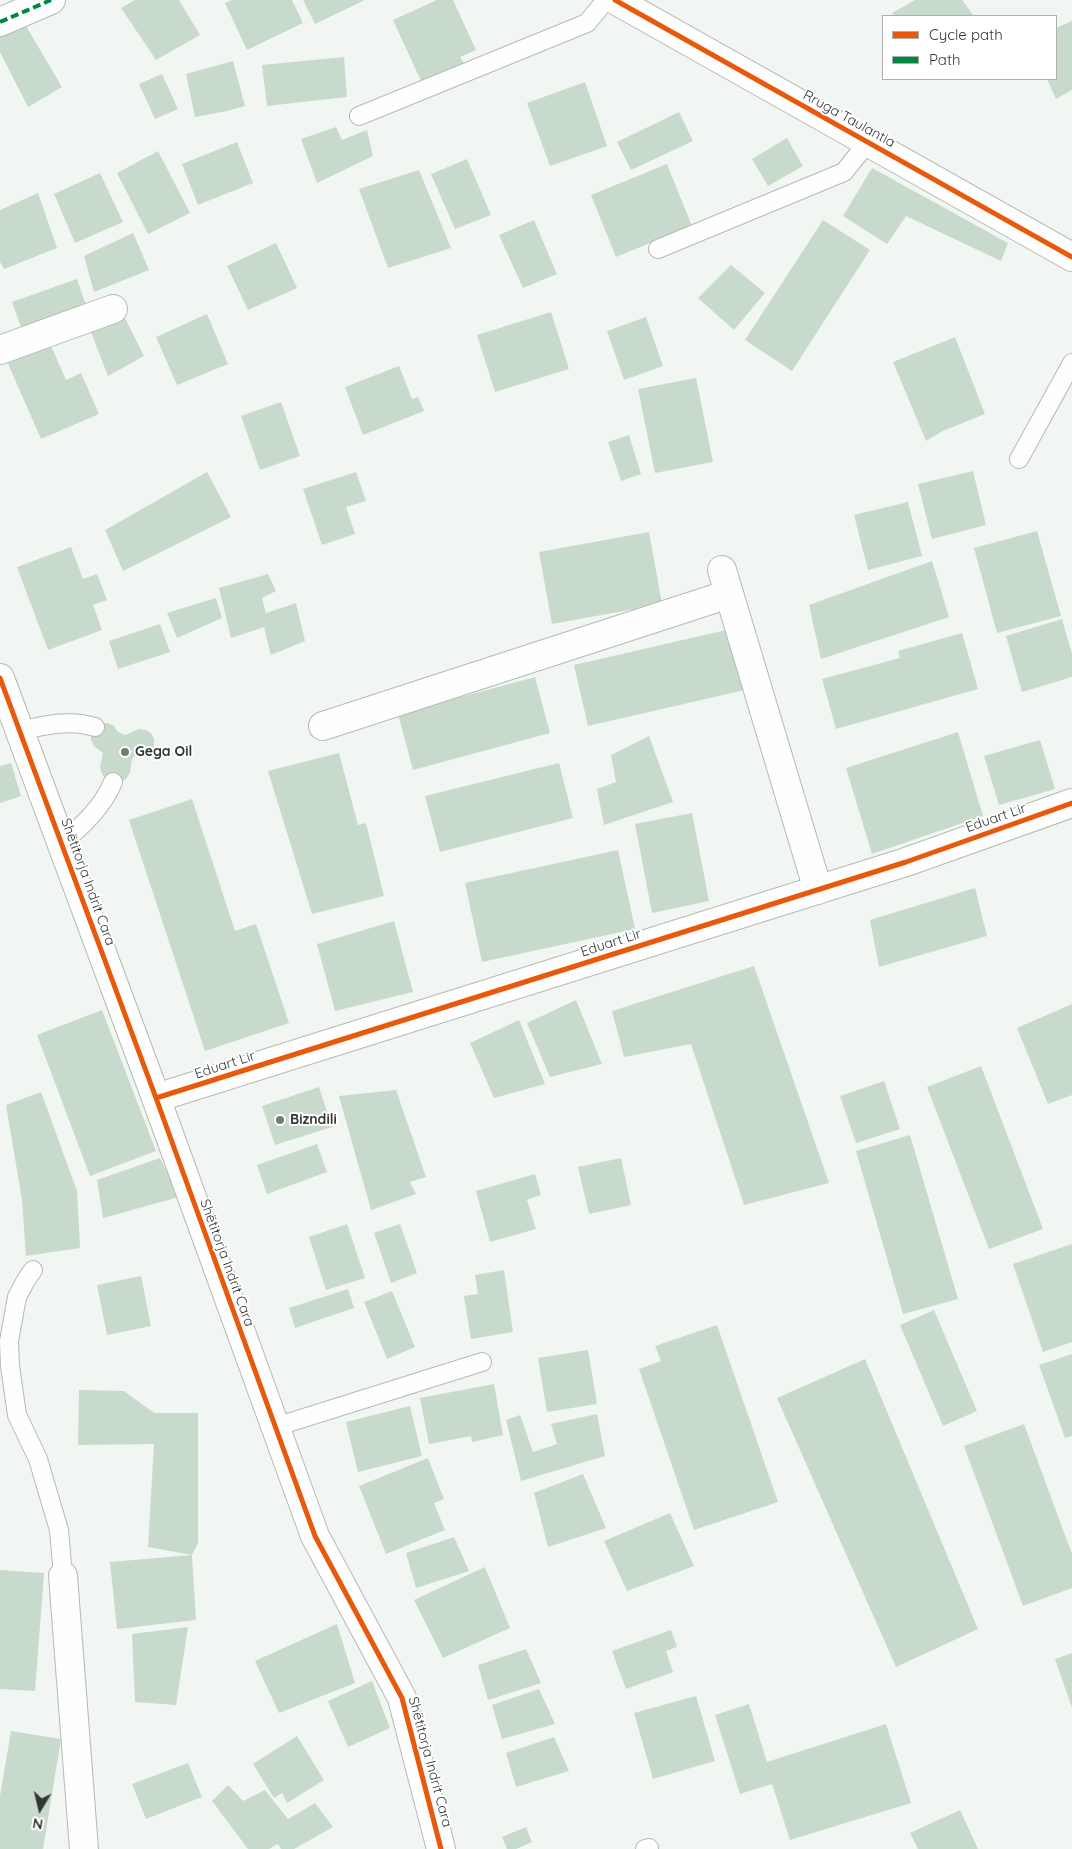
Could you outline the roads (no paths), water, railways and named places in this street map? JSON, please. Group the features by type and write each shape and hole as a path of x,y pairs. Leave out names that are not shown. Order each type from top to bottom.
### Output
{"street":[{"path":"0,22 51,0"},
{"name":"Rruga Taulantia","path":"615,0 1072,258"},
{"path":"0,350 113,309"},
{"path":"323,726 725,582 818,890"},
{"name":"Shëtitorja Indrit Cara","path":"0,678 156,1098 315,1536 402,1698 441,1849"},
{"name":"Eduart Lir","path":"156,1098 906,862 1072,803"},
{"path":"63,1576 84,1849"}],"lane":[{"path":"360,116 587,23 606,0"},
{"path":"658,249 844,172 868,142"},
{"path":"1020,459 1072,362"},
{"path":"20,731 56,723 84,724 95,727"},
{"path":"61,844 77,831 96,810 110,790 113,782"},
{"path":"33,1270 17,1297 9,1341 10,1366 17,1415 38,1459 59,1530 63,1576"},
{"path":"275,1427 482,1362"}],"place":[{"name":"Gega Oil","path":"125,752"},
{"name":"Bizndili","path":"280,1120"}]}
